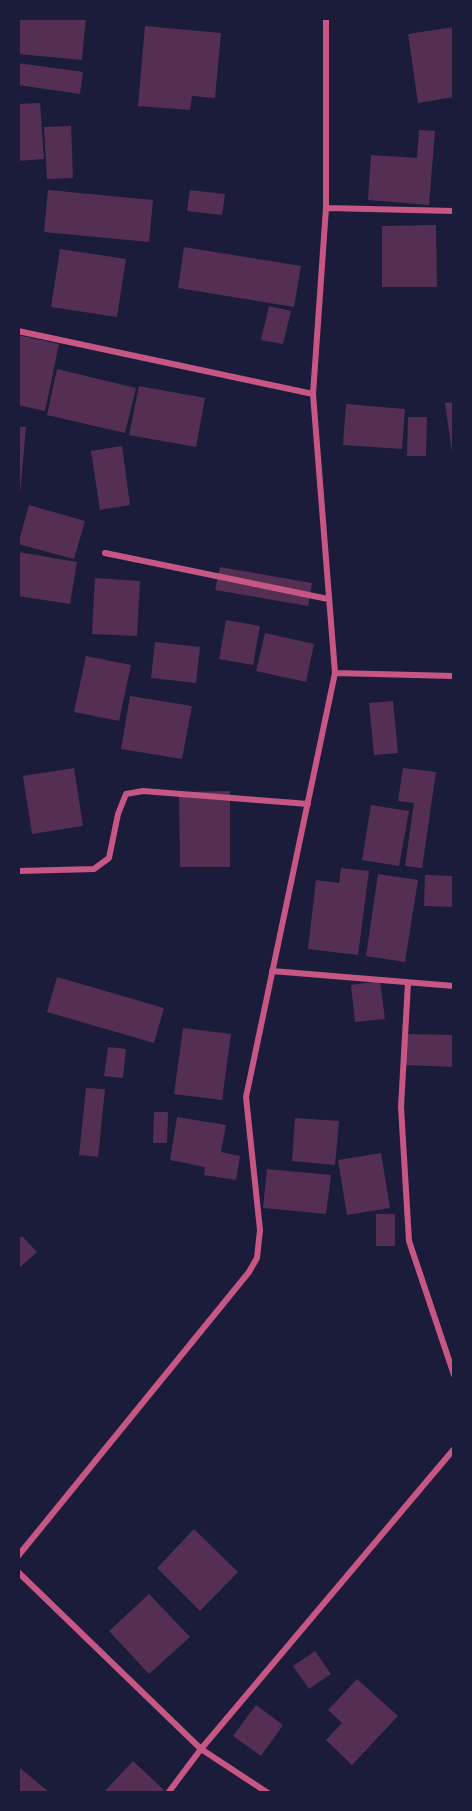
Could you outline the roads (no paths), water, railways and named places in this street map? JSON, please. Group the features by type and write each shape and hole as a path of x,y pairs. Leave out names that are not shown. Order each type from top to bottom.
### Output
{"street":[{"path":"18,1556 249,1272 257,1258 260,1230 246,1097 335,673 313,394 326,208 326,18"},
{"path":"326,208 454,211"},
{"path":"18,331 313,394"},
{"path":"105,554 328,598"},
{"path":"335,673 454,676"},
{"path":"18,872 94,869 109,858 118,814 126,794 143,790 308,804"},
{"path":"272,971 454,986"},
{"path":"408,983 401,1107 409,1241 454,1375"},
{"path":"168,1793 201,1749 454,1449"},
{"path":"18,1572 201,1749 268,1793"}]}
